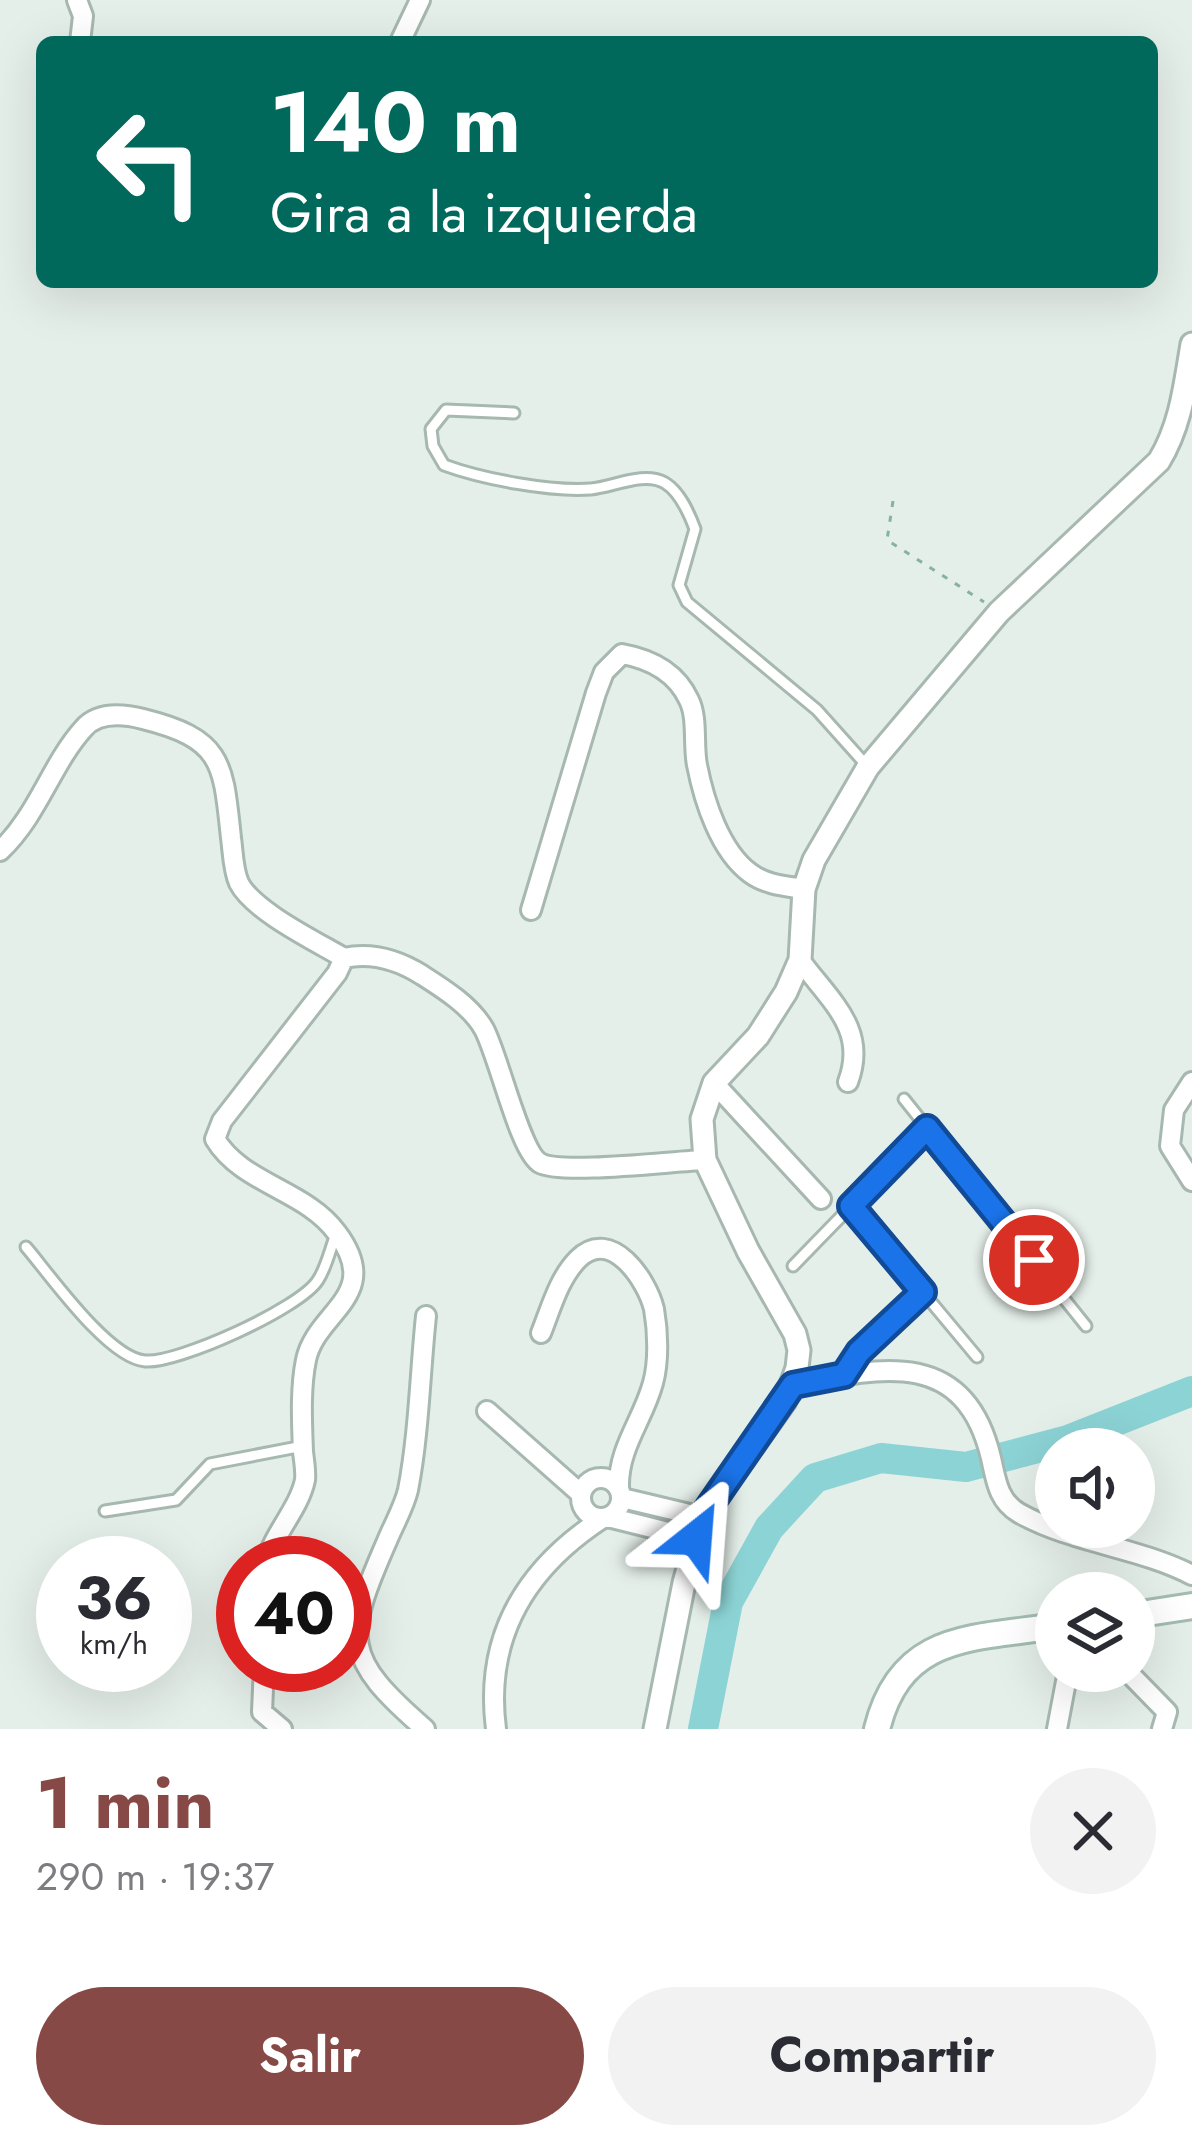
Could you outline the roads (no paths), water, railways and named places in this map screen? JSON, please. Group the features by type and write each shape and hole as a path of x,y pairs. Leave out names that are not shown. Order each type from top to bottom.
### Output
{"main road":[{"path":"1155,1612 1192,1606"},
{"path":"877,1729 882,1708 908,1665 932,1649 1035,1629"}],"street":[{"path":"77,0 83,16 81,36"},
{"path":"403,36 420,0"},
{"path":"655,1729 699,1528 793,1385 799,1350 705,1160 702,1119 714,1083 758,1036 786,992 800,960 804,889 814,860 868,767 1000,612 1159,461 1172,440 1182,406 1192,344"},
{"path":"531,910 596,693 604,672 622,654 650,659 675,680 691,702 697,766 728,848 749,872 770,884 804,889"},
{"path":"0,851 40,801 83,728 110,714 178,729 207,748 224,772 239,883 252,900 344,958 380,956 447,990 482,1025 526,1150 541,1165 567,1168 705,1160"},
{"path":"278,1536 304,1480 304,1367 311,1340 334,1319 352,1288 351,1258 337,1232 311,1208 226,1158 215,1139 222,1121 338,973 344,958"},
{"path":"800,960 855,1036 856,1060 848,1082"},
{"path":"1192,1082 1174,1110 1170,1146 1192,1181"},
{"path":"714,1083 820,1199"},
{"path":"496,1729 494,1660 507,1622 538,1578 580,1533 618,1510 619,1464 653,1382 657,1339 653,1306 642,1279 615,1251 597,1249 580,1256 562,1281 541,1333"},
{"path":"425,1729 380,1690 363,1664 356,1636 361,1601 407,1496 426,1316"},
{"path":"793,1385 898,1370 932,1374 959,1392 979,1424 997,1487 1016,1512 1192,1574"},
{"path":"487,1412 582,1488 589,1514 699,1528"},
{"path":"582,1488 619,1464"},
{"path":"582,1488 610,1479 620,1493 699,1528"},
{"path":"580,1533 582,1488"},
{"path":"263,1692 262,1712 281,1729"},
{"path":"1057,1729 1064,1692"},
{"path":"1147,1692 1167,1712 1162,1729"}],"lane":[{"path":"514,412 446,410 431,429 433,446 444,465 461,471 566,489 642,479 662,481 688,511 695,529 680,585 687,602 817,710 868,767"},
{"path":"904,1100 1086,1326"},
{"path":"793,1266 927,1128"},
{"path":"851,1206 977,1357"},
{"path":"26,1247 112,1345 143,1361 184,1353 280,1313 317,1282 337,1232"},
{"path":"844,1375 859,1352 923,1292"},
{"path":"105,1511 176,1500 210,1464 303,1446"}],"waterway":[{"path":"703,1729 728,1602 769,1528 815,1478 881,1458 966,1467 1068,1440 1192,1391"}]}
